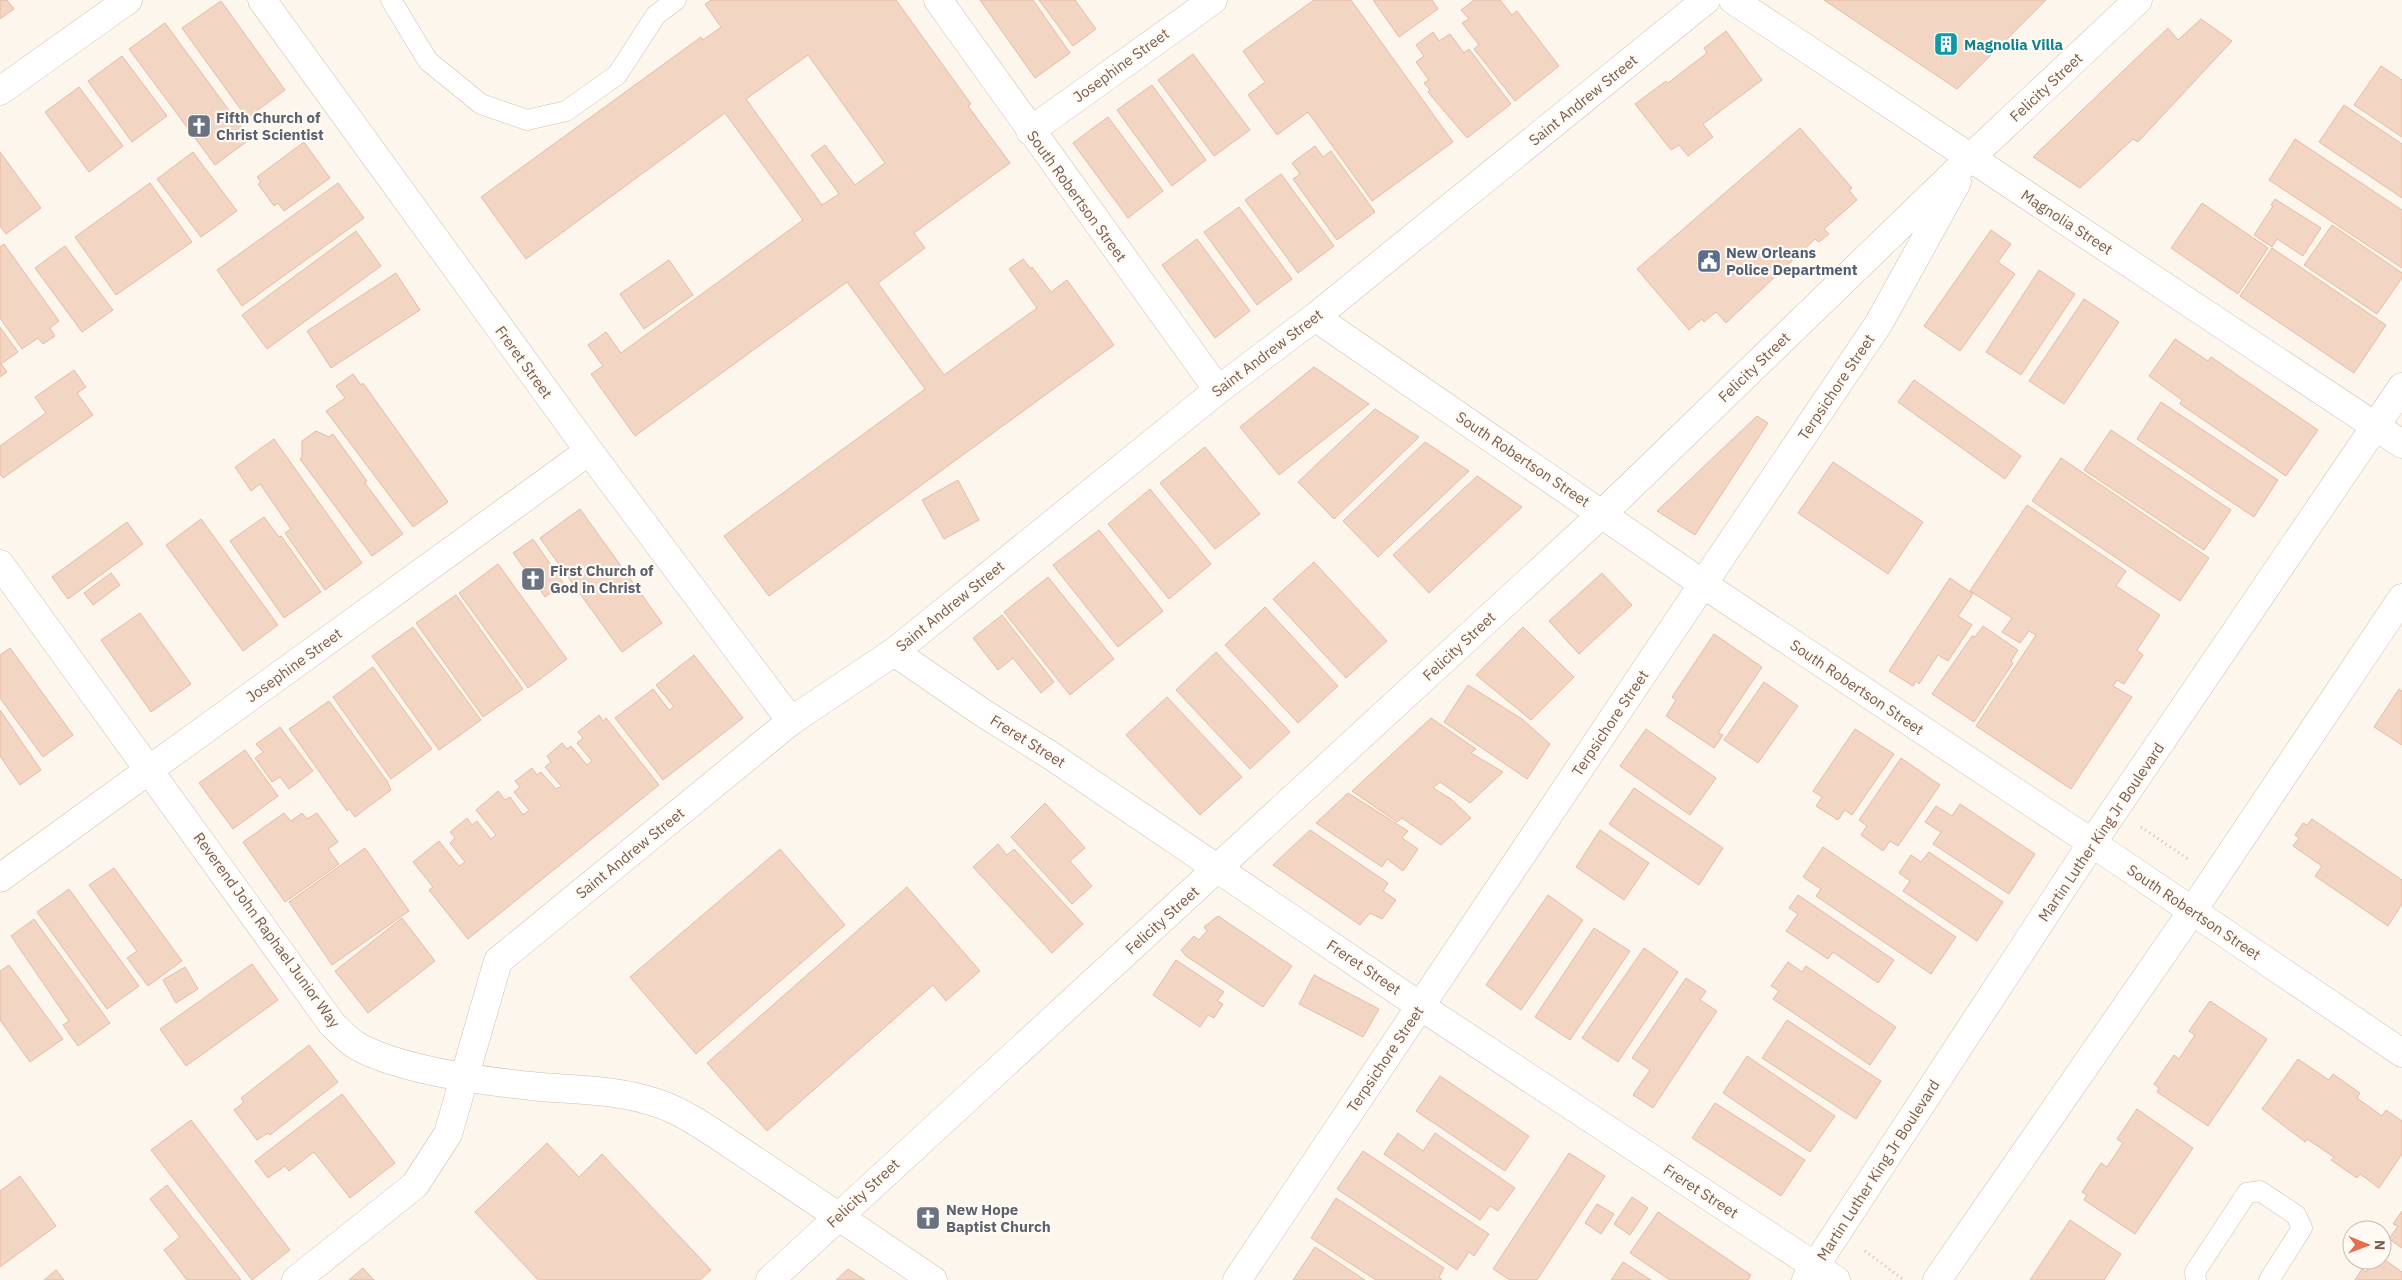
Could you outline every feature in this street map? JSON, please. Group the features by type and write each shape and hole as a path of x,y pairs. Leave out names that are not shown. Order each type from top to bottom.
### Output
{"street":[{"path":"0,91 128,0"},
{"name":"Freret Street","path":"262,0 589,451 791,721"},
{"name":"South Robertson Street","path":"938,0 1030,131 1218,390"},
{"name":"Josephine Street","path":"1030,131 1212,0"},
{"name":"Saint Andrew Street","path":"296,1280 415,1185 448,1134 498,961 791,721 894,652 1218,390 1315,317 1706,0"},
{"name":"Magnolia Street","path":"1733,0 2402,444"},
{"name":"Felicity Street","path":"770,1280 1603,513 1970,158 2138,0"},
{"name":"Terpsichore Street","path":"1237,1280 1702,584 1880,323 1970,158"},
{"name":"South Robertson Street","path":"1315,317 1603,513 1702,584 2092,843 2402,1053"},
{"name":"Martin Luther King Jr Boulevard","path":"1819,1275 2092,843 2402,387"},
{"name":"Josephine Street","path":"0,878 589,451"},
{"name":"Reverend John Raphael Junior Way","path":"0,564 332,1024 356,1046 388,1061 464,1076 540,1087 608,1092 657,1103 688,1116 933,1280"},
{"path":"1938,1280 2192,910 2402,598"},
{"name":"Freret Street","path":"894,652 1218,868 1819,1275"}],"lane":[{"path":"391,0 428,60 481,104 527,120 566,111 617,74 656,15 676,0"},
{"path":"2196,1280 2195,1272 2247,1193 2260,1191 2296,1215 2302,1228 2269,1280"}],"path":[{"path":"2134,822 2192,862"},
{"path":"1860,1247 1905,1280"}],"building":[{"path":"0,0 7,0 14,9 0,19"},
{"path":"711,0 896,0 971,104 968,106 1010,163 914,233 925,248 878,283 944,375 1037,308 1009,269 1023,259 1031,269 1032,267 1051,292 1067,280 1114,345 769,596 724,536 925,389 847,282 635,436 591,374 603,366 588,345 606,332 621,353 803,220 725,113 526,259 481,197 701,37 703,40 721,27 705,4","holes":["808,55 885,163 855,185 825,145 811,155 839,194 822,205 746,99"]},
{"path":"980,0 1033,0 1070,53 1035,78"},
{"path":"1039,0 1075,0 1096,29 1073,46"},
{"path":"1314,0 1351,0 1453,142 1372,201 1308,112 1277,135 1248,95 1265,82 1243,51"},
{"path":"1373,0 1432,0 1438,9 1399,37"},
{"path":"1474,0 1500,0 1512,15 1517,11 1559,66 1515,101 1474,49 1479,45 1462,23 1469,19 1461,10"},
{"name":"Magnolia Villa","path":"1824,0 2046,0 1957,89"},
{"path":"221,1 285,90 247,118 182,28"},
{"path":"2201,19 2232,41 2138,142 2133,139 2080,188 2033,157 2168,28 2178,40"},
{"path":"165,23 250,139 215,165 129,49"},
{"path":"1726,31 1762,80 1703,124 1713,137 1688,156 1679,145 1671,150 1635,104 1666,81 1668,83 1707,53 1704,48"},
{"path":"1433,32 1439,41 1450,34 1464,53 1469,49 1511,104 1467,138 1428,92 1430,90 1424,83 1429,80 1416,62 1424,56 1416,45"},
{"path":"1193,54 1250,130 1214,156 1158,80"},
{"path":"122,56 167,116 132,142 88,81"},
{"path":"2381,66 2402,80 2402,137 2354,105"},
{"path":"1152,85 1206,160 1172,186 1117,110"},
{"path":"79,87 123,146 89,172 45,112"},
{"path":"2344,105 2402,144 2402,198 2319,142"},
{"path":"1108,117 1163,191 1128,218 1073,143"},
{"path":"1800,128 1852,188 1849,190 1857,200 1824,229 1829,234 1819,242 1815,239 1726,323 1716,312 1704,322 1702,319 1689,330 1637,269"},
{"path":"2295,139 2402,210 2402,268 2269,180"},
{"path":"304,142 330,178 284,211 278,203 274,206 258,184 261,182 257,177"},
{"path":"1315,146 1323,157 1331,151 1375,212 1337,240 1293,179 1300,174 1292,163"},
{"path":"0,152 41,208 6,234 0,226"},
{"path":"193,152 237,211 201,237 157,179"},
{"path":"1281,174 1334,246 1298,273 1245,200"},
{"path":"150,183 192,242 116,295 75,237"},
{"path":"338,183 364,218 242,306 217,270"},
{"path":"2275,199 2321,228 2303,256 2277,239 2272,247 2254,235 2273,206 2271,205"},
{"path":"2202,203 2268,248 2238,294 2171,248"},
{"path":"1239,207 1292,279 1257,305 1204,232"},
{"path":"2332,225 2402,273 2402,278 2377,314 2304,265"},
{"path":"1991,230 2011,244 1998,262 2015,274 1960,351 1924,326"},
{"path":"356,231 381,266 267,349 242,315"},
{"path":"1197,239 1250,311 1215,338 1162,265"},
{"path":"4,244 59,321 50,328 55,336 43,344 38,338 22,349 0,318 0,247"},
{"path":"65,246 113,310 82,332 35,268"},
{"path":"2272,248 2386,325 2354,373 2240,296"},
{"path":"669,260 693,295 644,329 620,294"},
{"path":"2039,270 2075,294 2021,375 1986,352"},
{"path":"396,273 420,310 331,368 307,331"},
{"path":"2084,299 2119,322 2064,404 2029,381"},
{"path":"0,327 18,352 1,364 7,372 0,377"},
{"path":"2175,339 2208,361 2211,357 2318,430 2286,476 2180,404 2182,400 2149,376"},
{"path":"1314,367 1369,404 1279,475 1240,427"},
{"path":"74,370 86,387 77,393 93,415 3,478 0,474 0,446 46,413 35,397"},
{"path":"353,374 361,385 363,383 448,502 413,527 326,411 345,398 336,386"},
{"path":"1914,380 2021,456 2005,479 1898,402"},
{"path":"2161,402 2278,480 2254,517 2137,439"},
{"path":"1375,409 1419,437 1334,519 1298,482"},
{"path":"1757,416 1768,423 1695,535 1657,511"},
{"path":"2111,430 2231,510 2204,550 2084,470"},
{"path":"316,431 329,437 333,434 367,481 365,483 403,534 372,556 300,459 302,457 302,441"},
{"path":"274,439 362,563 325,590 285,533 291,529 260,484 251,491 235,467"},
{"path":"1425,442 1469,471 1378,557 1343,521"},
{"path":"1205,447 1260,514 1215,549 1160,483"},
{"path":"2061,458 2209,558 2180,601 2032,501"},
{"path":"1833,462 1923,522 1888,574 1798,513"},
{"path":"1477,476 1522,507 1429,593 1393,555"},
{"path":"958,480 979,520 944,539 922,500"},
{"path":"1150,489 1211,564 1169,599 1108,524"},
{"path":"2027,505 2126,571 2116,586 2160,615 2137,650 2143,655 2124,684 2117,680 2113,686 2132,697 2071,789 1976,726 2036,635 2029,631 2020,643 2002,632 2012,618 1970,591"},
{"path":"580,509 662,623 622,652 540,538"},
{"path":"264,517 279,537 281,536 321,592 284,618 230,541"},
{"path":"201,519 278,625 243,651 166,545"},
{"path":"127,522 143,544 68,599 52,577"},
{"path":"1099,530 1163,611 1118,647 1053,565"},
{"path":"533,539 564,584 545,597 513,553"},
{"path":"1314,562 1387,641 1346,678 1273,599"},
{"path":"498,564 567,659 528,688 459,593"},
{"path":"111,573 120,585 93,605 84,593"},
{"path":"1602,573 1632,605 1579,654 1549,621"},
{"path":"1048,577 1114,659 1070,695 1004,612"},
{"path":"1950,578 1973,594 1958,616 1972,625 1948,661 1938,655 1919,684 1916,681 1913,686 1889,671"},
{"path":"456,595 523,689 483,717 416,623"},
{"path":"1265,607 1338,686 1298,723 1225,645"},
{"path":"140,613 191,684 151,712 101,640"},
{"path":"1002,615 1054,682 1041,693 1013,658 998,670 973,638"},
{"path":"1983,626 2018,650 2011,661 2013,663 1974,722 1932,694 1972,636 1975,637"},
{"path":"413,627 481,720 439,750 372,656"},
{"path":"1523,627 1574,677 1531,720 1476,675"},
{"path":"1714,634 1762,667 1718,733 1723,735 1714,748 1666,716 1676,700 1672,697"},
{"path":"10,648 73,735 43,757 0,698 0,655"},
{"path":"1216,652 1290,732 1250,769 1176,690"},
{"path":"694,655 743,718 663,780 615,718 653,689 669,710 674,707 656,685"},
{"path":"373,667 432,749 391,779 333,697"},
{"path":"1764,682 1798,706 1758,763 1724,740"},
{"path":"1468,685 1522,719 1550,744 1527,779 1444,722"},
{"path":"2399,689 2402,691 2402,745 2374,727"},
{"path":"1167,697 1242,777 1200,815 1126,735"},
{"path":"329,701 387,781 391,790 355,817 349,809 347,811 289,729"},
{"path":"0,710 41,770 20,785 0,756"},
{"path":"599,715 603,721 606,718 659,785 468,939 429,890 433,887 413,862 439,841 459,866 465,862 450,843 455,838 450,832 467,818 472,825 477,821 491,839 496,835 476,810 498,791 505,800 510,797 523,815 529,810 514,792 520,787 515,781 532,768 537,775 541,772 556,789 561,786 545,767 551,762 547,756 562,743 567,749 571,746 587,765 592,761 577,743 583,738 578,732"},
{"path":"1431,718 1476,749 1471,753 1503,772 1470,803 1440,782 1433,788 1451,799 1471,818 1441,845 1402,818 1397,822 1352,791"},
{"path":"280,727 313,771 289,789 280,777 272,782 255,758 263,752 256,744"},
{"path":"1646,729 1716,778 1690,815 1620,766"},
{"path":"1855,729 1894,754 1852,815 1845,810 1838,820 1816,806 1822,797 1813,791"},
{"path":"245,750 278,796 233,829 199,783"},
{"path":"1901,758 1940,785 1898,846 1890,841 1883,851 1861,835 1867,826 1859,820"},
{"path":"1634,788 1723,848 1699,885 1609,824"},
{"path":"1348,793 1408,831 1402,838 1418,849 1403,871 1387,859 1382,867 1316,823"},
{"path":"1045,803 1085,848 1070,861 1092,886 1072,904 1011,837"},
{"path":"1960,804 2035,854 2009,894 1933,844 1941,832 1925,822 1936,806 1952,816"},
{"path":"284,813 291,821 302,813 307,819 317,813 338,842 328,849 339,864 285,902 243,842"},
{"path":"2312,819 2402,880 2402,904 2388,926 2315,876 2322,866 2293,846 2299,838 2295,835 2303,823 2307,825"},
{"path":"1310,830 1388,883 1383,891 1396,900 1382,919 1370,913 1360,925 1273,865"},
{"path":"1600,830 1649,863 1624,900 1576,867"},
{"path":"998,844 1007,855 1014,849 1083,924 1052,953 973,867"},
{"path":"1823,847 1956,937 1931,974 1816,896 1821,889 1803,877"},
{"path":"365,848 409,911 332,965 289,902"},
{"path":"780,849 845,925 696,1054 630,977"},
{"path":"1929,852 2003,902 1977,941 1903,891 1910,881 1899,873 1911,855 1921,862"},
{"path":"114,868 182,961 148,986 127,958 137,951 89,885"},
{"path":"907,887 980,971 946,1001 933,985 767,1131 707,1063"},
{"path":"69,889 139,986 107,1009 37,912"},
{"path":"1548,895 1583,920 1521,1010 1486,985"},
{"path":"1798,895 1894,960 1878,983 1833,952 1828,959 1786,931 1798,914 1789,908"},
{"path":"1218,916 1292,966 1263,1007 1186,956 1181,950 1194,936 1199,940 1207,931 1204,927"},
{"path":"402,918 435,961 368,1013 335,971"},
{"path":"34,919 110,1023 78,1046 63,1025 69,1021 11,936"},
{"path":"1594,928 1630,951 1570,1040 1535,1017"},
{"path":"1644,948 1678,972 1618,1062 1582,1038"},
{"path":"1176,960 1224,992 1217,1001 1223,1004 1214,1018 1208,1015 1200,1027 1153,995"},
{"path":"1788,962 1802,972 1806,966 1896,1027 1870,1065 1773,999 1779,991 1771,986"},
{"path":"252,964 278,1000 186,1066 160,1029"},
{"path":"9,965 63,1039 30,1062 0,1020 0,971"},
{"path":"185,967 198,989 176,1003 163,980"},
{"path":"1314,975 1379,1009 1363,1037 1299,1004"},
{"path":"1686,978 1706,991 1700,1000 1717,1011 1653,1108 1633,1095 1650,1070 1632,1058"},
{"path":"2210,1001 2267,1039 2208,1126 2157,1092 2159,1088 2154,1084 2174,1055 2179,1059 2195,1035 2189,1031"},
{"path":"1787,1020 1881,1081 1856,1119 1762,1058"},
{"path":"309,1045 338,1082 270,1135 268,1133 257,1140 234,1110 244,1102 241,1098"},
{"path":"1747,1056 1835,1116 1810,1152 1723,1093"},
{"path":"2298,1059 2329,1080 2333,1074 2360,1093 2357,1098 2382,1116 2386,1110 2402,1121 2402,1154 2379,1188 2360,1174 2357,1178 2331,1160 2334,1157 2307,1139 2305,1142 2262,1109"},
{"path":"1440,1076 1529,1136 1505,1171 1416,1111"},
{"path":"342,1094 395,1163 350,1198 314,1152 289,1171 285,1166 268,1178 255,1161"},
{"path":"1715,1103 1805,1160 1781,1196 1692,1138"},
{"path":"2137,1109 2193,1148 2135,1234 2084,1200 2087,1195 2082,1192 2101,1163 2107,1167 2123,1143 2117,1139"},
{"path":"191,1120 290,1250 252,1280 151,1150"},
{"path":"1398,1133 1423,1151 1435,1133 1515,1188 1498,1211 1490,1206 1480,1220 1384,1154"},
{"path":"547,1143 579,1177 602,1154 711,1270 700,1280 538,1280 475,1212"},
{"path":"1363,1151 1489,1234 1474,1256 1469,1252 1457,1270 1337,1189"},
{"path":"1569,1153 1605,1176 1537,1280 1510,1280 1493,1269"},
{"path":"20,1176 56,1226 0,1267 0,1191"},
{"path":"167,1185 241,1280 187,1280 164,1250 180,1237 150,1199"},
{"path":"1632,1197 1648,1208 1630,1235 1614,1224"},
{"path":"1336,1198 1444,1268 1439,1277 1442,1280 1376,1280 1311,1238"},
{"path":"1597,1204 1614,1214 1601,1234 1585,1223"},
{"path":"2402,1211 2402,1248 2392,1241 2392,1235 2398,1226 2393,1224"},
{"path":"1658,1212 1751,1275 1748,1280 1670,1280 1630,1253"},
{"path":"2070,1220 2121,1254 2104,1280 2030,1280"},
{"path":"1315,1247 1365,1280 1293,1280"},
{"path":"1623,1262 1651,1280 1611,1280"},
{"path":"2392,1265 2402,1272 2402,1280 2355,1280 2361,1270 2366,1272 2367,1270 2392,1270"},
{"path":"363,1268 374,1280 349,1280"},
{"path":"848,1269 865,1280 836,1280"},
{"path":"56,1270 64,1280 44,1280"}],"place":[{"name":"Magnolia Villa","path":"1946,44"},
{"name":"Fifth Church of Christ Scientist","path":"199,126"},
{"name":"New Orleans Police Department","path":"1709,261"},
{"name":"First Church of God in Christ","path":"533,579"},
{"name":"New Hope Baptist Church","path":"928,1218"}]}
